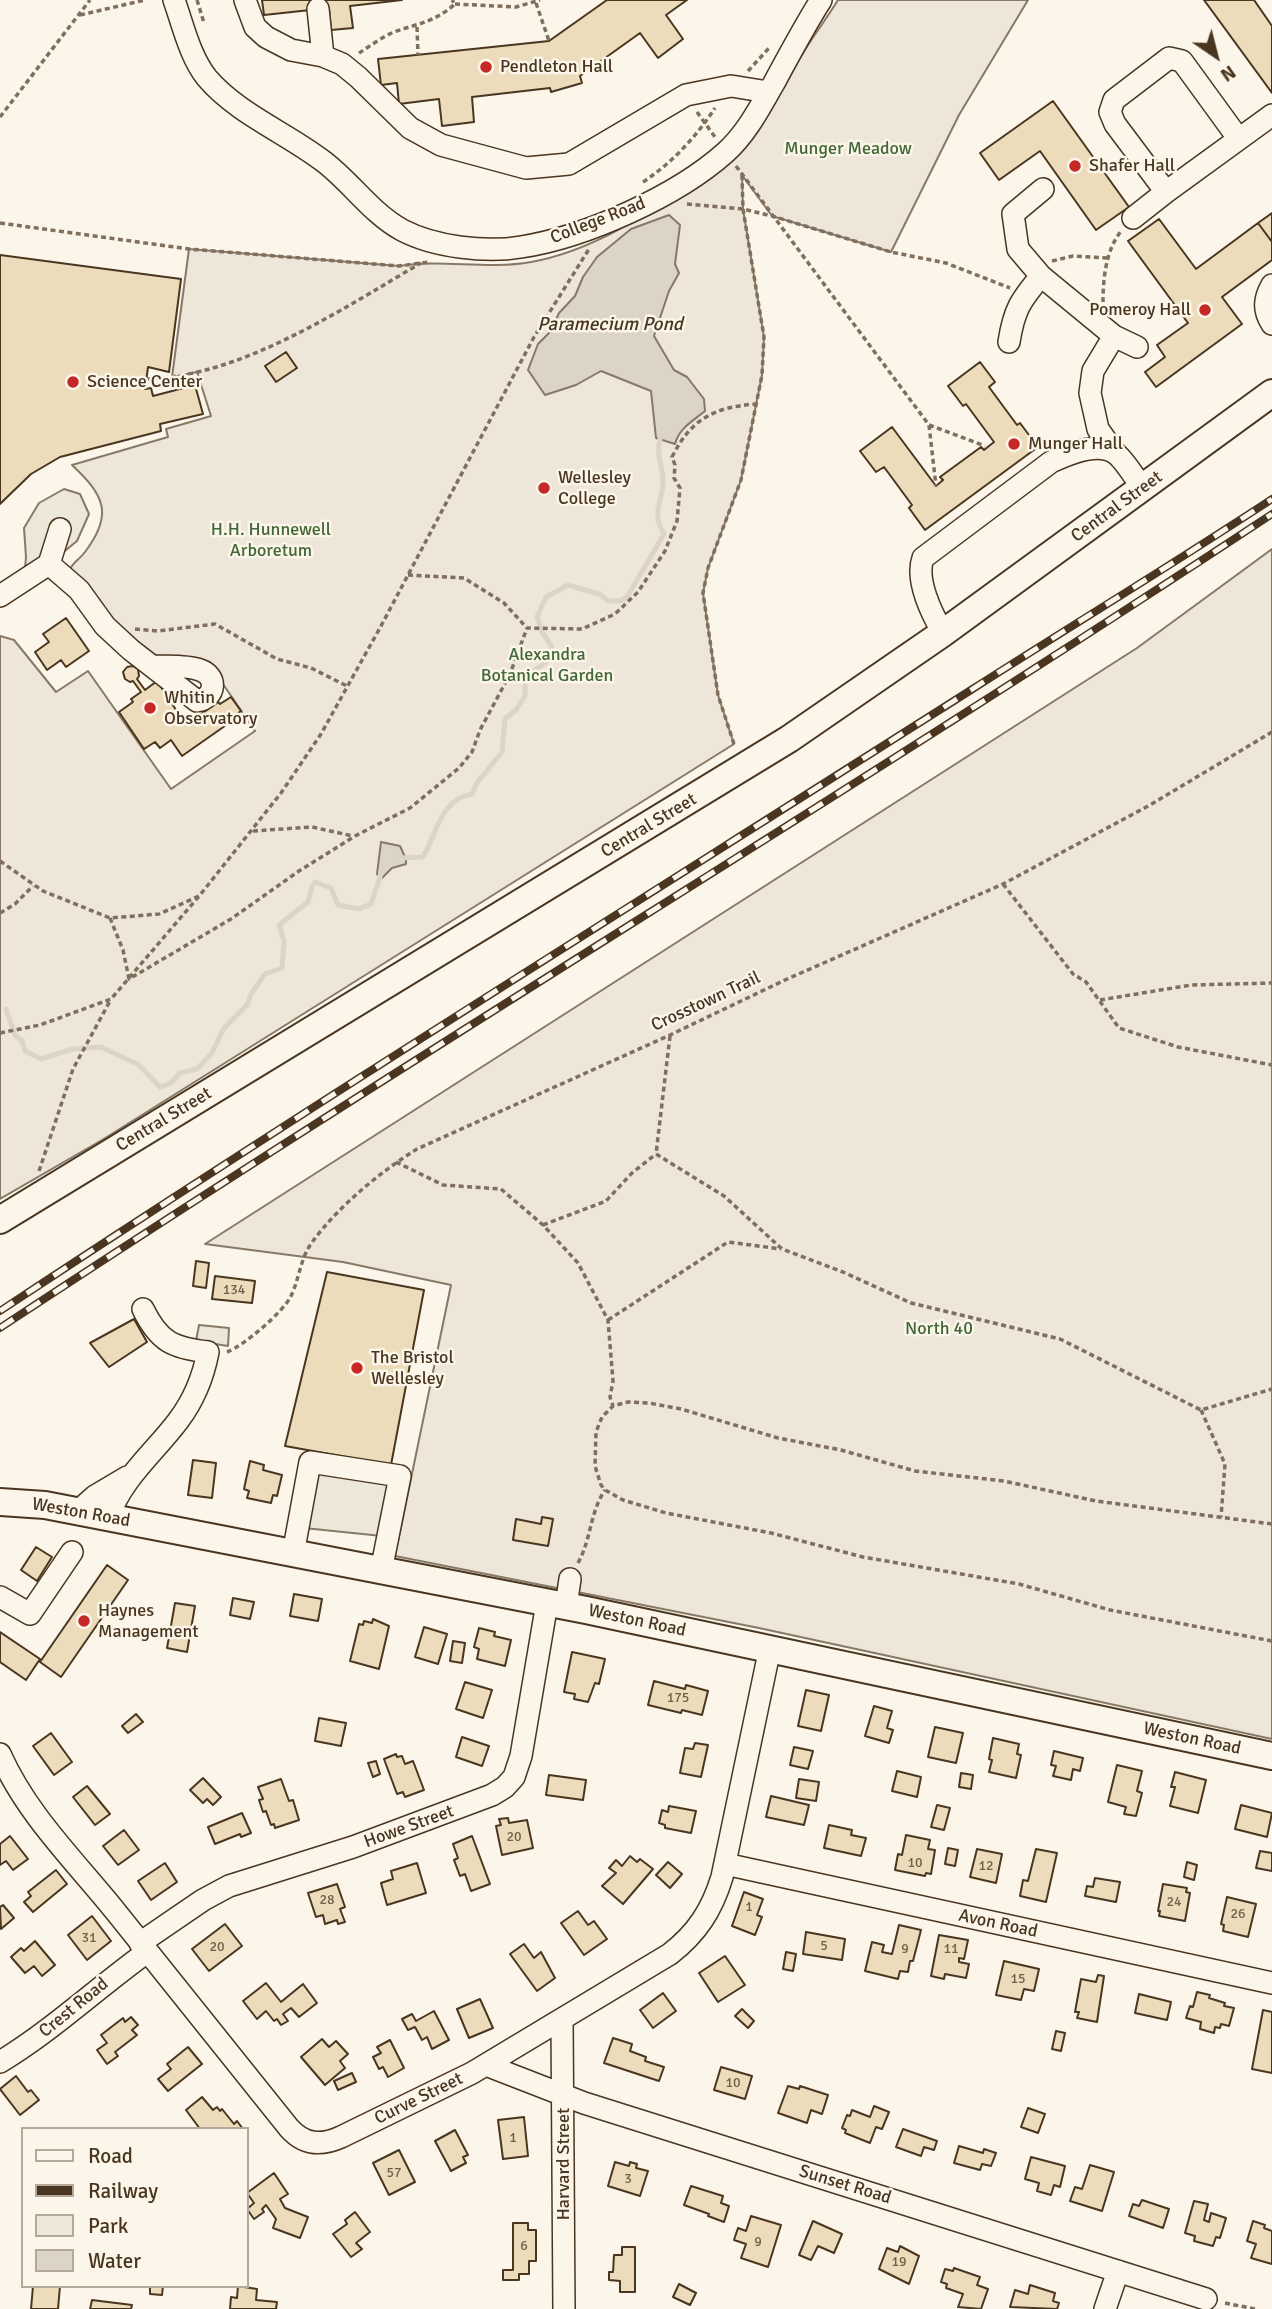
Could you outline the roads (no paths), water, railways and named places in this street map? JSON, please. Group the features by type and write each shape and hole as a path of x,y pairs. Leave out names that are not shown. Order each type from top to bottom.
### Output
{"main road":[{"name":"Central Street","path":"0,1220 789,738 943,633 1272,393"},
{"name":"Weston Road","path":"0,1502 32,1503 557,1605 1272,1756"}],"street":[{"name":"College Road","path":"174,0 191,50 206,76 231,102 298,141 400,229 421,239 468,247 519,248 563,238 648,202 681,184 727,152 752,122 821,0"},
{"path":"245,0 255,27 265,37 291,50 332,60 358,77 410,128 441,145 526,169 569,163 686,95 731,86 768,92"},
{"path":"318,9 332,60"},
{"path":"1166,192 1115,124 1110,112 1114,100 1169,58 1181,61 1238,138"},
{"path":"1133,218 1272,115"},
{"path":"1043,189 1013,214 1018,249 1037,272 1108,332 1138,347"},
{"path":"1009,342 1013,314 1037,272"},
{"path":"1272,285 1265,302 1266,314 1272,324"},
{"path":"1108,332 1093,371 1090,393 1098,429 1143,488"},
{"path":"943,633 929,604 920,571 923,558 1051,462 1073,452 1097,449 1115,453"},
{"path":"0,596 49,565 60,529"},
{"path":"49,565 79,590 106,626 153,666"},
{"path":"108,1518 118,1494 185,1411 202,1378 208,1352 171,1345 154,1329 143,1310"},
{"path":"293,1553 310,1462 400,1476 381,1571"},
{"path":"77,1512 95,1496 132,1475"},
{"path":"0,1597 30,1614 72,1552"},
{"name":"Howe Street","path":"143,1948 203,1900 229,1886 353,1847 478,1802 505,1787 517,1772 557,1605 570,1578"},
{"name":"Curve Street","path":"0,1754 18,1789 48,1832 289,2128 307,2142 320,2143 334,2140 486,2065 686,1942 711,1908 724,1864 770,1648"},
{"name":"Avon Road","path":"724,1864 1272,1983"},
{"name":"Crest Road","path":"0,2062 52,2027 143,1948"},
{"name":"Harvard Street","path":"562,2020 564,2309"},
{"name":"Sunset Road","path":"486,2065 564,2096 1206,2298"},
{"path":"1105,2309 1118,2271"}],"water":[{"name":"Paramecium Pond","path":"669,215 680,225 675,264 679,273 669,291 654,336 674,370 687,377 704,399 705,411 683,429 675,444 656,438 651,391 601,371 576,385 545,395 528,370 538,344 551,331 559,313 575,296 583,277 597,257 631,229"},
{"path":"381,842 400,846 406,859 406,864 392,868 382,878 377,874"}],"waterway":[{"path":"399,858 423,857 446,810 461,797 472,794 477,783 502,752 505,719 516,710 525,696 525,682 549,660 552,647 542,632 537,617 546,597 568,585 599,594 609,601 620,601 627,597 664,534 658,519 663,486 660,439"},
{"path":"6,1009 15,1035 22,1041 25,1051 41,1059 73,1049 101,1047 139,1065 160,1087 171,1083 180,1073 197,1069 212,1053 224,1028 247,1005 265,974 282,968 284,941 279,925 308,902 315,882 331,888 338,905 359,909 371,904 381,871"}],"railway":[{"path":"0,1311 363,1076 1272,499"},
{"path":"0,1328 1272,514"}],"place":[{"name":"Pendleton Hall","path":"486,67"},
{"name":"Shafer Hall","path":"1075,166"},
{"name":"Pomeroy Hall","path":"1205,310"},
{"name":"Science Center","path":"73,382"},
{"name":"Munger Hall","path":"1014,444"},
{"name":"Wellesley College","path":"544,488"},
{"name":"Whitin Observatory","path":"150,708"},
{"name":"The Bristol Wellesley","path":"357,1368"},
{"name":"Haynes Management","path":"84,1621"}],"park label":[{"name":"Munger Meadow","path":"848,149"},
{"name":"H.H. Hunnewell Arboretum","path":"271,540"},
{"name":"Alexandra Botanical Garden","path":"547,665"},
{"name":"North 40","path":"939,1329"}]}
